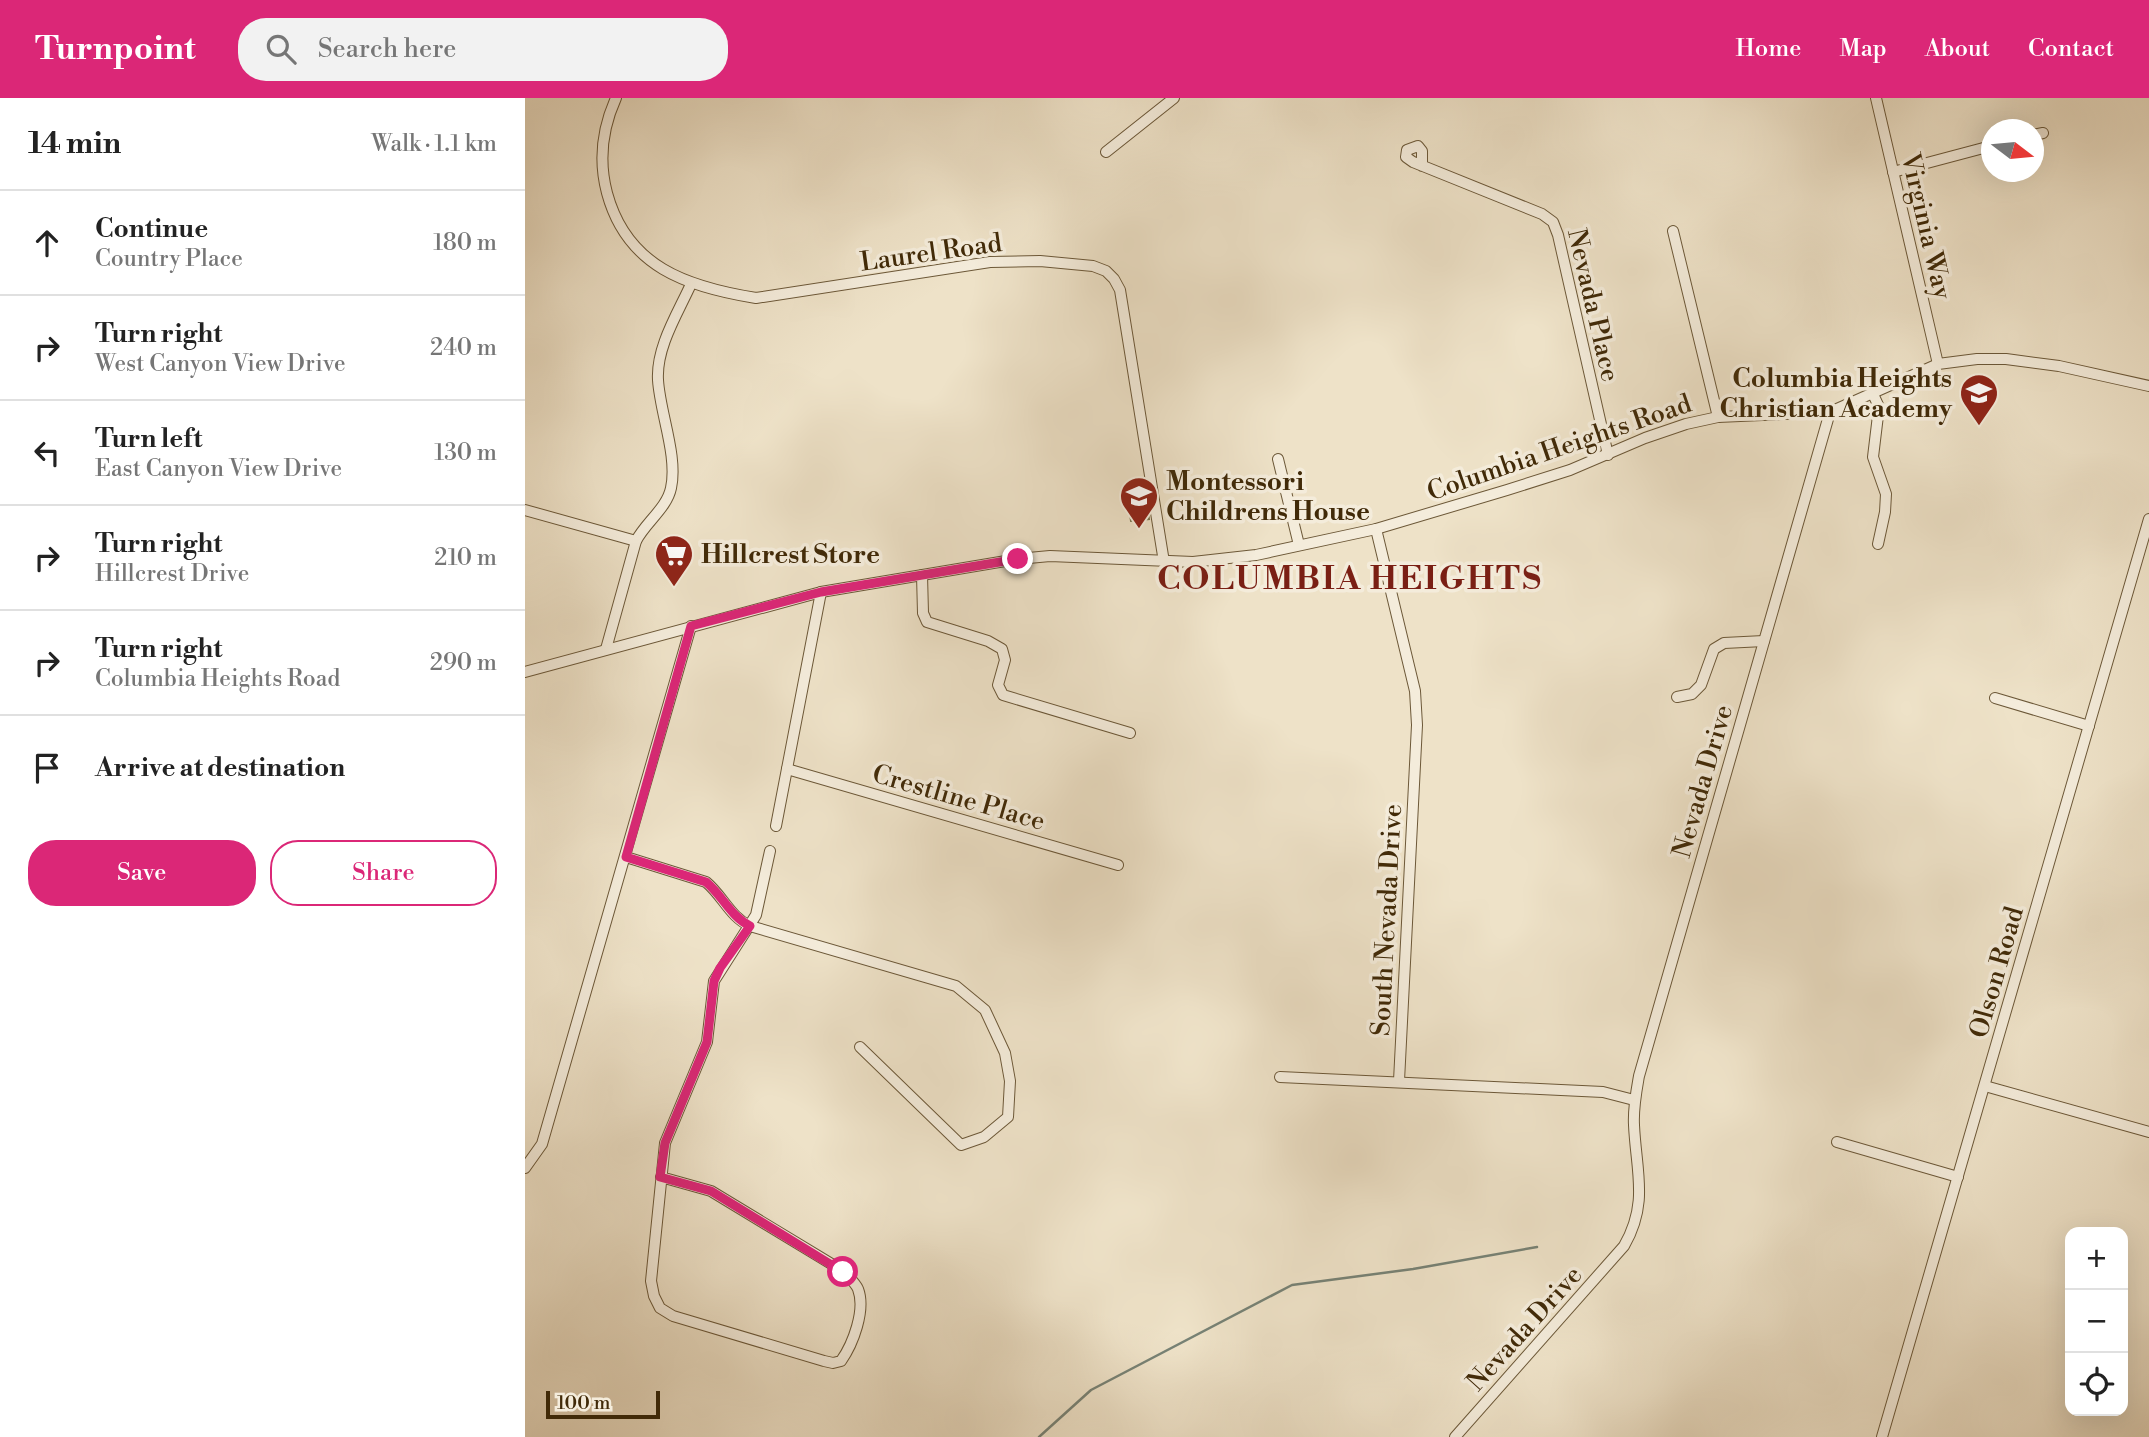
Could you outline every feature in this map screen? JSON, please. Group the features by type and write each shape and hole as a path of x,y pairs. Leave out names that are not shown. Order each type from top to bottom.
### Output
{"street":[{"name":"Laurel Road","path":"616,98 607,118 601,150 602,174 610,204 623,231 635,247 650,261 691,284 755,298 990,262 1062,262 1093,266 1106,271 1120,290 1164,562"},
{"path":"1106,152 1174,98"},
{"name":"Virginia Way","path":"1876,98 1938,364"},
{"path":"1893,172 1981,149"},
{"name":"Nevada Place","path":"1422,166 1542,214 1553,222 1608,455"},
{"path":"1673,231 1718,417"},
{"path":"606,649 636,541 664,503 672,486 658,379 659,362 663,346 691,284"},
{"name":"Columbia Heights Road","path":"525,672 821,592 922,575 1051,555 1164,562 1214,561 1376,529 1530,483 1686,424 1718,417 1830,412 1938,364 1977,359 2006,359 2059,366 2149,386"},
{"path":"1873,394 1879,407 1873,457 1886,494 1878,544"},
{"name":"Nevada Drive","path":"1455,1437 1624,1246 1632,1232 1639,1211 1641,1191 1634,1100 1639,1076 1830,412"},
{"path":"1278,458 1299,545"},
{"path":"525,510 636,541"},
{"name":"Olson Road","path":"1882,1437 2149,519"},
{"name":"South Nevada Drive","path":"1376,529 1415,691 1417,725 1399,1081"},
{"path":"922,575 923,612 927,622 988,641 1002,649 1005,660 998,685 1003,695 1130,733"},
{"path":"776,826 821,592"},
{"path":"525,1168 543,1144 691,626"},
{"path":"1677,697 1692,694 1701,685 1714,649 1724,643 1740,640 1764,641"},
{"path":"1995,698 2089,726"},
{"name":"Crestline Place","path":"787,769 1118,865"},
{"path":"660,1177 711,1191 843,1272 858,1289 861,1303 847,1354 841,1361 833,1363 673,1316 660,1308 651,1281 660,1209 660,1177 665,1143 707,1042 714,981 750,926 759,905 771,851"},
{"path":"626,857 706,882 714,888 730,912 750,926 956,986 985,1010 1005,1053 1010,1081 1007,1117 984,1137 961,1145 860,1047"},
{"path":"1280,1077 1604,1092 1634,1100"},
{"path":"1985,1086 2149,1132"},
{"path":"1837,1142 1958,1177"}],"green space":[{"path":"1146,499 1149,519 1131,521 1128,502"}],"waterway":[{"path":"1039,1437 1091,1390 1292,1285 1413,1269 1537,1247"}],"place":[{"name":"Columbia Heights Christian Academy","path":"1979,427"},
{"name":"Montessori Childrens House","path":"1139,530"},
{"name":"Hillcrest Store","path":"674,588"}],"district":[{"name":"COLUMBIA HEIGHTS","path":"1350,577"}],"route":[{"path":"843,1272 711,1191 660,1177 665,1143 707,1042 714,981 750,926 730,912 714,888 706,882 626,857 691,626 821,592 1018,559"}]}
